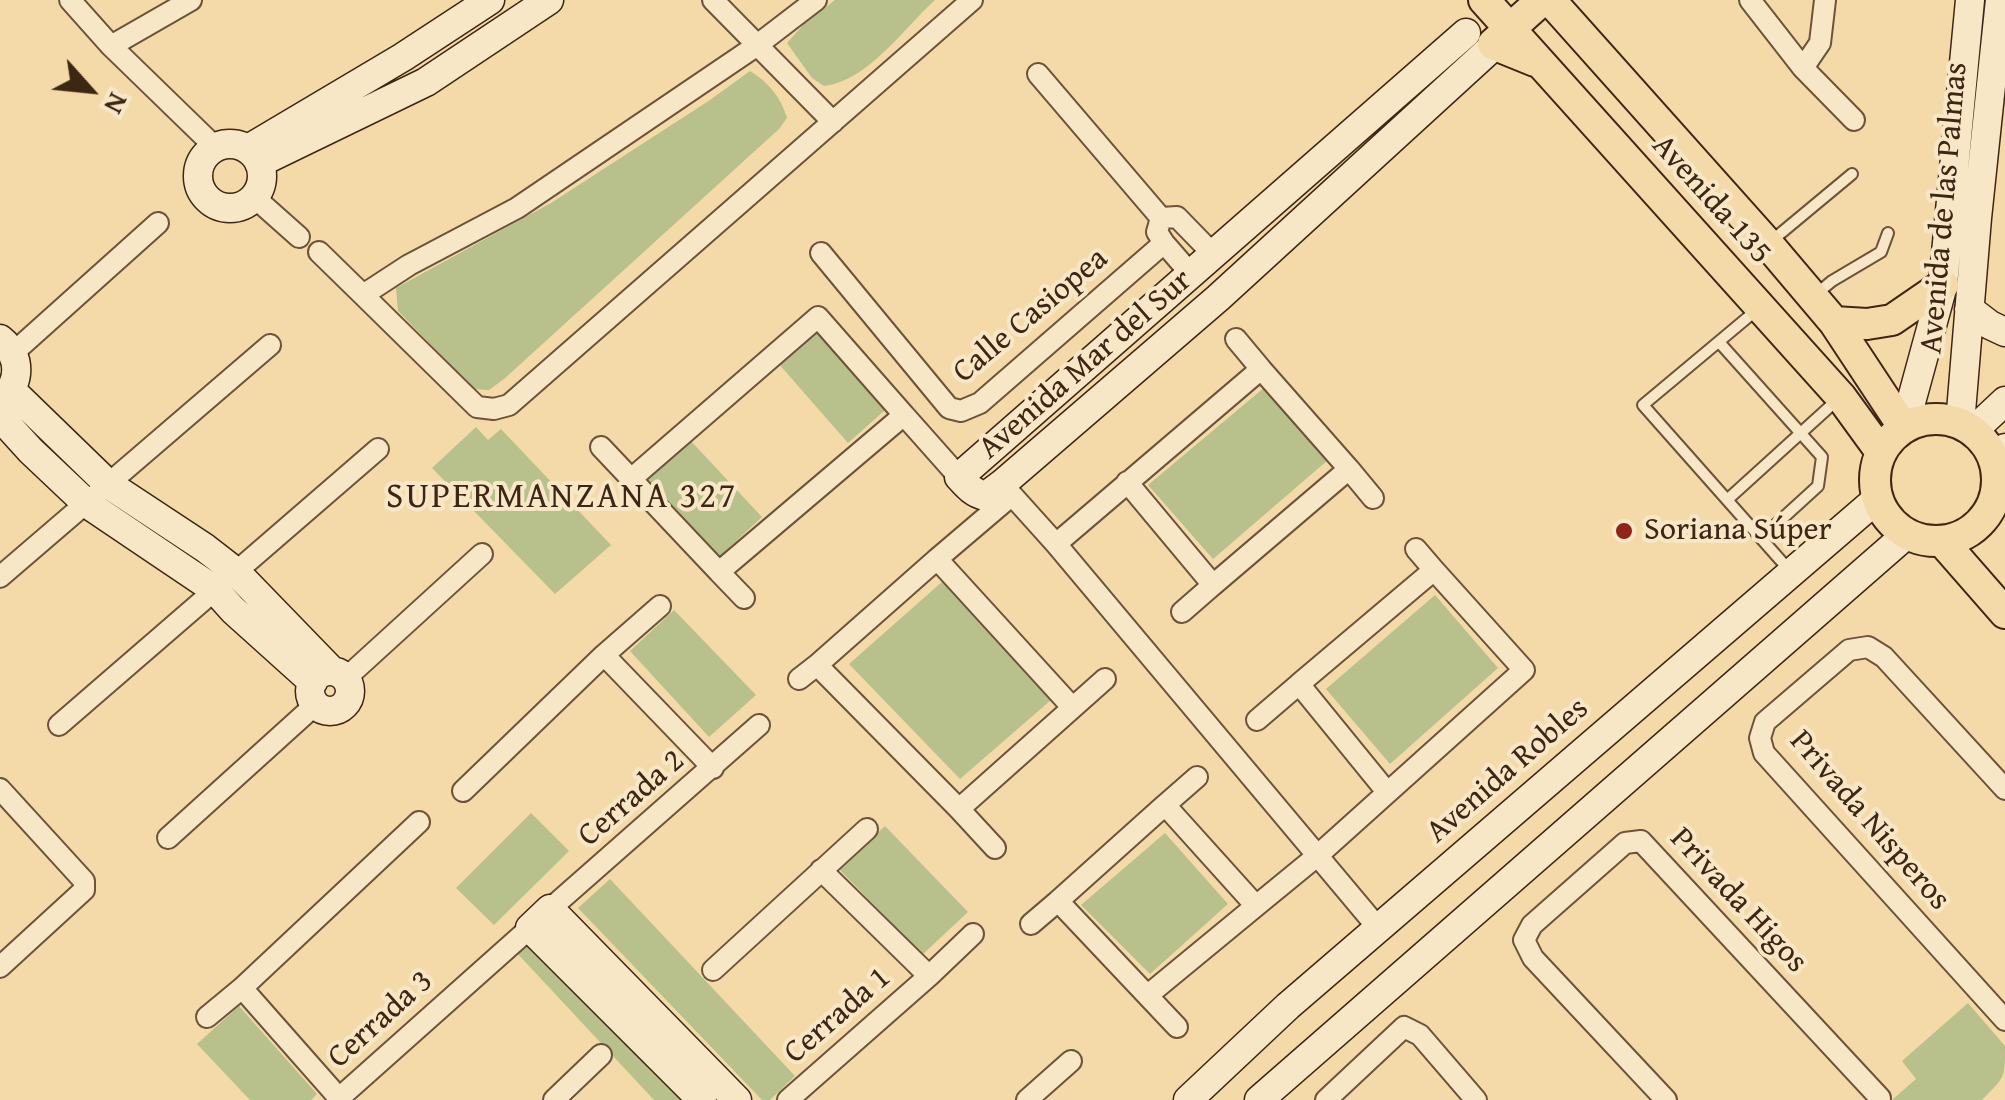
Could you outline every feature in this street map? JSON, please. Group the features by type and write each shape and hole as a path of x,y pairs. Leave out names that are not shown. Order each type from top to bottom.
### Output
{"main road":[{"path":"1488,21 1542,0"},
{"name":"Avenida 135","path":"1550,0 1834,322 1904,428"},
{"name":"Avenida 135","path":"1488,21 1542,64 1841,397 1882,452"},
{"path":"1834,322 1866,324 1892,320 1954,271"},
{"path":"1769,317 1812,298"},
{"path":"1936,418 1967,428 1999,453 1996,522 1942,541 1907,534 1888,520 1877,499 1874,475 1882,452 1891,438 1919,421 1936,418"},
{"path":"1942,541 2001,596"}],"street":[{"path":"70,0 110,46 215,147"},
{"path":"110,46 191,0"},
{"path":"254,156 490,0"},
{"path":"254,156 426,82 550,0"},
{"path":"713,0 832,122"},
{"path":"363,295 409,265 516,208 756,46 816,0"},
{"path":"319,252 477,407 494,409 509,405 972,0"},
{"path":"1750,0 1802,68 1854,120"},
{"path":"1802,68 1820,43 1826,0"},
{"name":"Avenida de las Palmas","path":"1963,217 1970,0"},
{"name":"Avenida de las Palmas","path":"1904,428 1954,271 2000,0"},
{"name":"Avenida Mar del Sur","path":"1488,21 1248,272 1007,490 986,496 978,494 959,477 1191,274 1488,21"},
{"path":"1038,74 1162,218"},
{"path":"231,144 254,156 262,181 254,198 246,204 224,208 206,197 200,187 200,166 215,147 231,144"},
{"path":"254,198 299,237"},
{"path":"1162,218 1177,216 1248,272"},
{"path":"1162,218 1157,232 1191,274"},
{"path":"158,223 6,346 17,372 6,396 108,484 204,548 226,581 326,684"},
{"name":"Calle Casiopea","path":"821,253 948,408 961,411 980,403 1164,243"},
{"name":"Avenida de las Palmas","path":"1954,271 1969,308 1967,428"},
{"path":"1969,308 2005,332"},
{"path":"631,479 818,316 959,477"},
{"path":"1236,339 1373,498"},
{"path":"0,576 270,345"},
{"path":"1056,544 1261,369"},
{"path":"1967,428 2005,401"},
{"path":"719,572 904,415"},
{"path":"0,417 86,503 186,568 226,581"},
{"path":"601,447 744,598"},
{"path":"60,725 378,449"},
{"path":"1182,612 1349,470"},
{"path":"1127,482 1214,585"},
{"path":"799,680 937,559 1007,490 1379,928"},
{"name":"Avenida Robles","path":"1188,1100 1288,1006 1877,499"},
{"path":"1260,1100 1907,534"},
{"path":"1148,996 1316,856 1524,670 1416,549"},
{"path":"168,838 326,684 482,554"},
{"path":"937,559 1072,708"},
{"path":"1257,720 1434,570"},
{"path":"463,791 660,606"},
{"name":"Privada Nisperos","path":"2005,789 1884,657 1868,647 1849,650 1765,722 1760,738 1764,753 2005,1020"},
{"name":"Cerrada 2","path":"540,918 713,768 604,655"},
{"path":"817,665 995,848"},
{"path":"958,808 1105,679"},
{"path":"1299,684 1387,792"},
{"path":"713,768 759,725"},
{"path":"1031,924 1197,777"},
{"path":"0,790 84,881 84,890 0,967"},
{"path":"1165,805 1256,906"},
{"path":"207,1017 418,822"},
{"path":"714,970 866,829"},
{"name":"Privada Higos","path":"1666,1100 1533,958 1524,940 1532,924 1625,843 1641,841 1880,1098"},
{"name":"Cerrada 1","path":"788,1100 929,976 821,870"},
{"path":"1058,901 1177,1027"},
{"path":"540,918 702,1100"},
{"path":"540,918 737,1100"},
{"name":"Cerrada 3","path":"242,988 338,1099 540,918"},
{"path":"929,976 974,934"},
{"path":"1326,1100 1404,1027 1420,1035 1476,1100"},
{"path":"554,1100 600,1055"},
{"path":"1028,1100 1071,1061"}],"lane":[{"path":"1768,244 1852,174"},
{"path":"1812,298 1832,281 1881,252 1888,233"},
{"path":"1769,317 1719,342 1643,405 1792,574"},
{"path":"1719,342 1822,457 1818,486 1761,538"},
{"path":"1727,500 1841,397"}],"green space":[{"path":"835,0 935,0 870,64 855,75 824,86 812,78 787,43"},
{"path":"750,71 768,85 781,103 787,118 779,129 489,390 474,389 398,311 396,288 551,203"},
{"path":"823,323 893,403 848,443 778,363"},
{"path":"1265,387 1328,460 1213,559 1148,485"},
{"path":"476,427 488,440 501,429 611,545 555,594 432,468"},
{"path":"689,439 762,517 720,556 647,478"},
{"path":"943,581 1051,700 960,779 849,664"},
{"path":"1435,595 1498,668 1390,764 1326,689"},
{"path":"674,610 756,695 709,737 630,651"},
{"path":"531,813 569,851 494,925 456,888"},
{"path":"885,826 968,912 922,955 839,869"},
{"path":"1165,833 1228,904 1150,974 1081,905"},
{"path":"610,879 795,1076 770,1100 762,1100 578,908"},
{"path":"534,936 689,1100 654,1100 516,952"},
{"path":"1968,1003 2005,1046 2004,1072 1999,1081 1982,1100 1892,1100 1916,1079 1902,1061"},
{"path":"239,1006 317,1094 311,1100 250,1100 197,1044"}],"place":[{"name":"Soriana Súper","path":"1624,531"}],"district":[{"name":"SUPERMANZANA 327","path":"562,498"}]}
